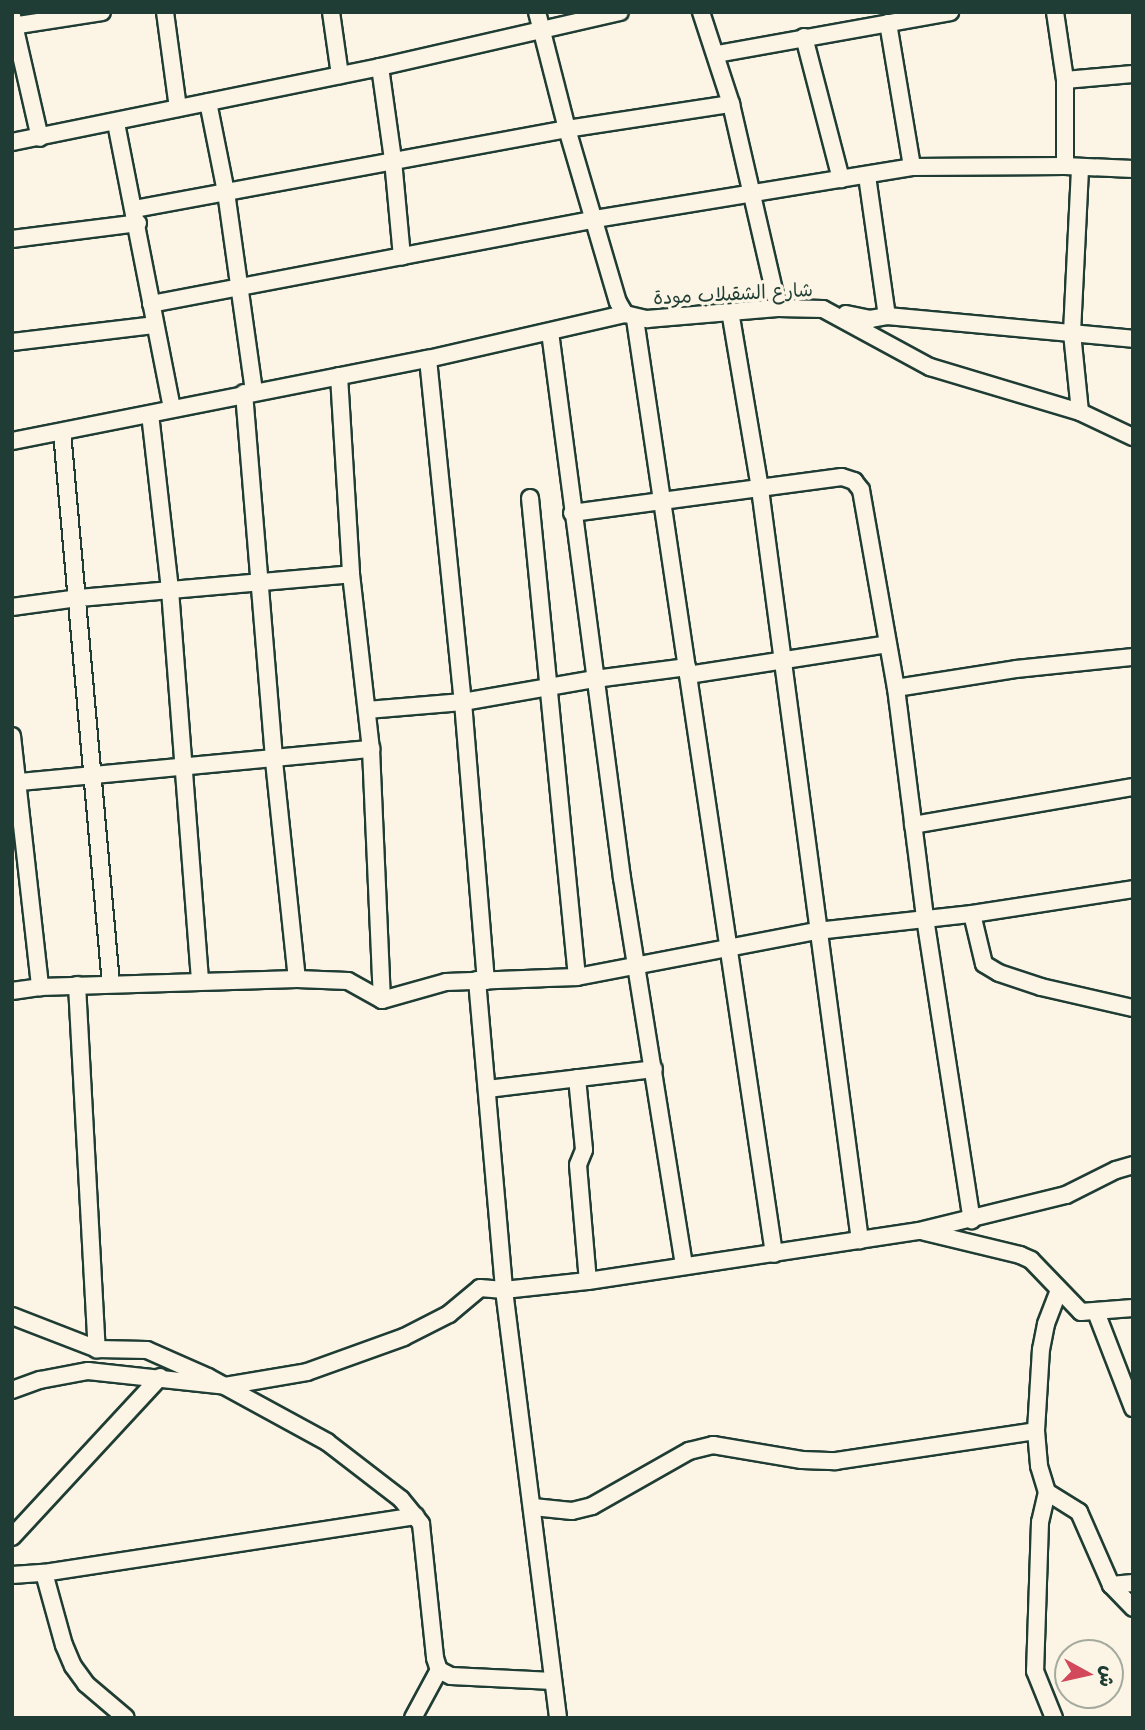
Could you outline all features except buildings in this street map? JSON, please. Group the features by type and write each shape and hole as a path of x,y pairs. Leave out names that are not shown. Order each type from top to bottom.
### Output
{"street":[{"path":"40,138 13,23 102,12"},
{"path":"165,12 178,108"},
{"path":"331,12 340,75"},
{"path":"537,12 567,129 618,302 630,316 688,671 774,1254"},
{"path":"12,142 380,67 620,12"},
{"path":"701,12 717,54 731,104 778,308"},
{"path":"717,54 950,12"},
{"path":"1055,12 1073,167 1072,333 1080,412"},
{"path":"888,23 912,167"},
{"path":"804,37 841,179"},
{"path":"380,67 393,160 402,257"},
{"path":"1065,80 1133,74"},
{"path":"208,102 226,192 249,392 274,761 297,979"},
{"path":"12,239 136,216 226,192 393,160 567,129 731,104"},
{"path":"116,122 172,408"},
{"path":"151,304 595,219 912,167 1133,169"},
{"path":"867,176 887,316"},
{"name":"شارع الشقيلاب مودة","path":"12,441 630,316 778,308 823,309 942,372 1080,412 1133,437"},
{"path":"730,311 760,489 860,1240"},
{"path":"832,313 1133,339"},
{"path":"12,342 154,325"},
{"path":"550,332 572,513 636,968 684,1264"},
{"path":"428,359 463,702 487,1088 505,1290 558,1718"},
{"path":"339,376 351,574 371,750 382,1000"},
{"path":"150,414 170,590 200,981"},
{"path":"62,432 79,598 111,984"},
{"path":"572,513 842,477 854,481 861,490 896,688 925,918 972,1220"},
{"path":"530,498 577,977"},
{"path":"12,607 79,598 351,574"},
{"path":"367,710 463,702 596,678 783,660 888,644"},
{"path":"896,688 1016,668 1133,657"},
{"path":"13,739 20,782 20,872 40,987"},
{"path":"20,782 274,761 371,750"},
{"path":"913,825 1133,787"},
{"path":"12,991 77,985 297,979 348,981 382,1000 446,982 577,977 730,950 817,931 972,915 1133,889"},
{"path":"972,915 984,964 999,973 1041,987 1133,1008"},
{"path":"77,985 97,1349"},
{"path":"487,1088 654,1069"},
{"path":"577,1078 584,1150 578,1165 588,1280"},
{"path":"12,1390 40,1380 88,1371 225,1386 307,1372 404,1337 449,1314 480,1288 505,1290 588,1280 919,1230 972,1220 1066,1195 1116,1170 1133,1165"},
{"path":"919,1230 1031,1260 1075,1309 1096,1312 1133,1308"},
{"path":"1054,1718 1035,1671 1040,1522 1046,1492 1039,1466 1036,1431 1041,1349 1046,1324 1059,1290"},
{"path":"1096,1312 1133,1408"},
{"path":"12,1316 97,1349 147,1350 225,1386 327,1442 401,1499 416,1516 425,1542 435,1658 439,1670 451,1676 553,1681"},
{"path":"12,1537 160,1377"},
{"path":"533,1507 572,1511 592,1506 689,1451 713,1445 802,1460 836,1461 1036,1431"},
{"path":"1046,1492 1079,1512 1111,1585 1133,1608"},
{"path":"12,1575 44,1573 416,1516"},
{"path":"44,1573 64,1645 73,1666 86,1684 126,1718"},
{"path":"1111,1585 1133,1583"},
{"path":"410,1717 439,1670"}]}
